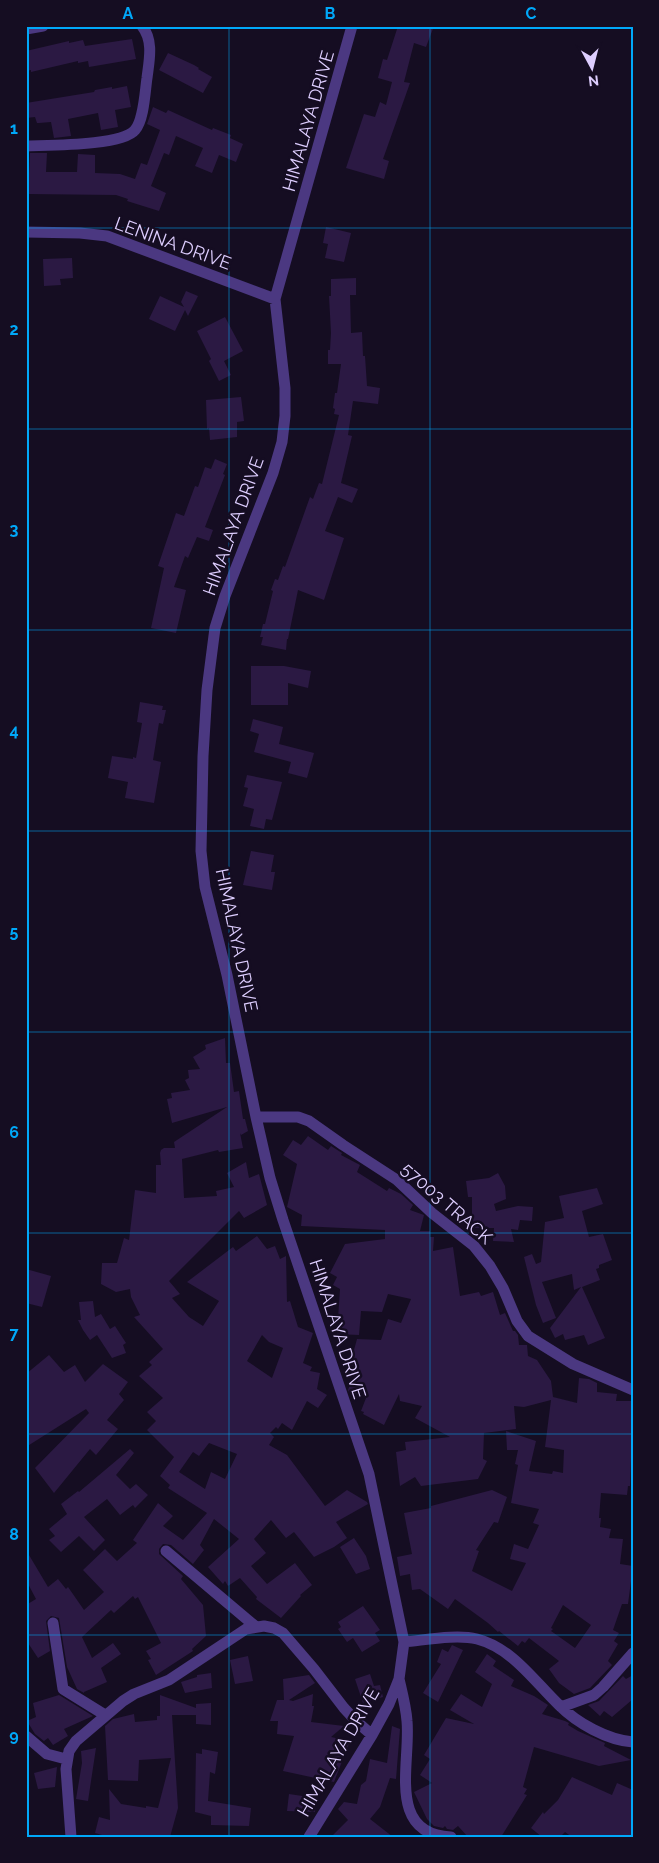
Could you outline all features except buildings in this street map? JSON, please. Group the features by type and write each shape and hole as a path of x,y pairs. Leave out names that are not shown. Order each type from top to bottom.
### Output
{"street":[{"path":"26,29 43,26"},
{"path":"26,146 111,141 130,135 136,130 142,111 150,52 149,40 142,26"},
{"name":"HIMALAYA DRIVE","path":"309,1837 389,1704 399,1679 404,1642 369,1474 282,1220 256,1117 227,975 206,887 202,851 202,756 207,690 215,628 225,596 274,473 282,442 285,416 284,388 275,299 352,26"},
{"name":"LENINA DRIVE","path":"26,232 80,233 107,236 275,299"},
{"name":"57003 TRACK","path":"256,1117 298,1117 309,1121 397,1180 432,1213 474,1246 490,1266 503,1288 517,1321 528,1336 573,1364 633,1390"},
{"path":"166,1551 255,1626"},
{"path":"53,1623 64,1689 106,1715"},
{"path":"71,1837 66,1759 76,1741 134,1694 169,1680 234,1636 255,1626 274,1628 283,1633 350,1714 372,1735"},
{"path":"404,1642 459,1638 476,1639 497,1647 517,1661 561,1707 599,1733 622,1741 633,1742"},
{"path":"561,1707 594,1695 633,1654"},
{"path":"399,1679 408,1720 406,1799 409,1812 417,1824 425,1830 437,1836 451,1837"},
{"path":"26,1736 47,1754 66,1759"}]}
